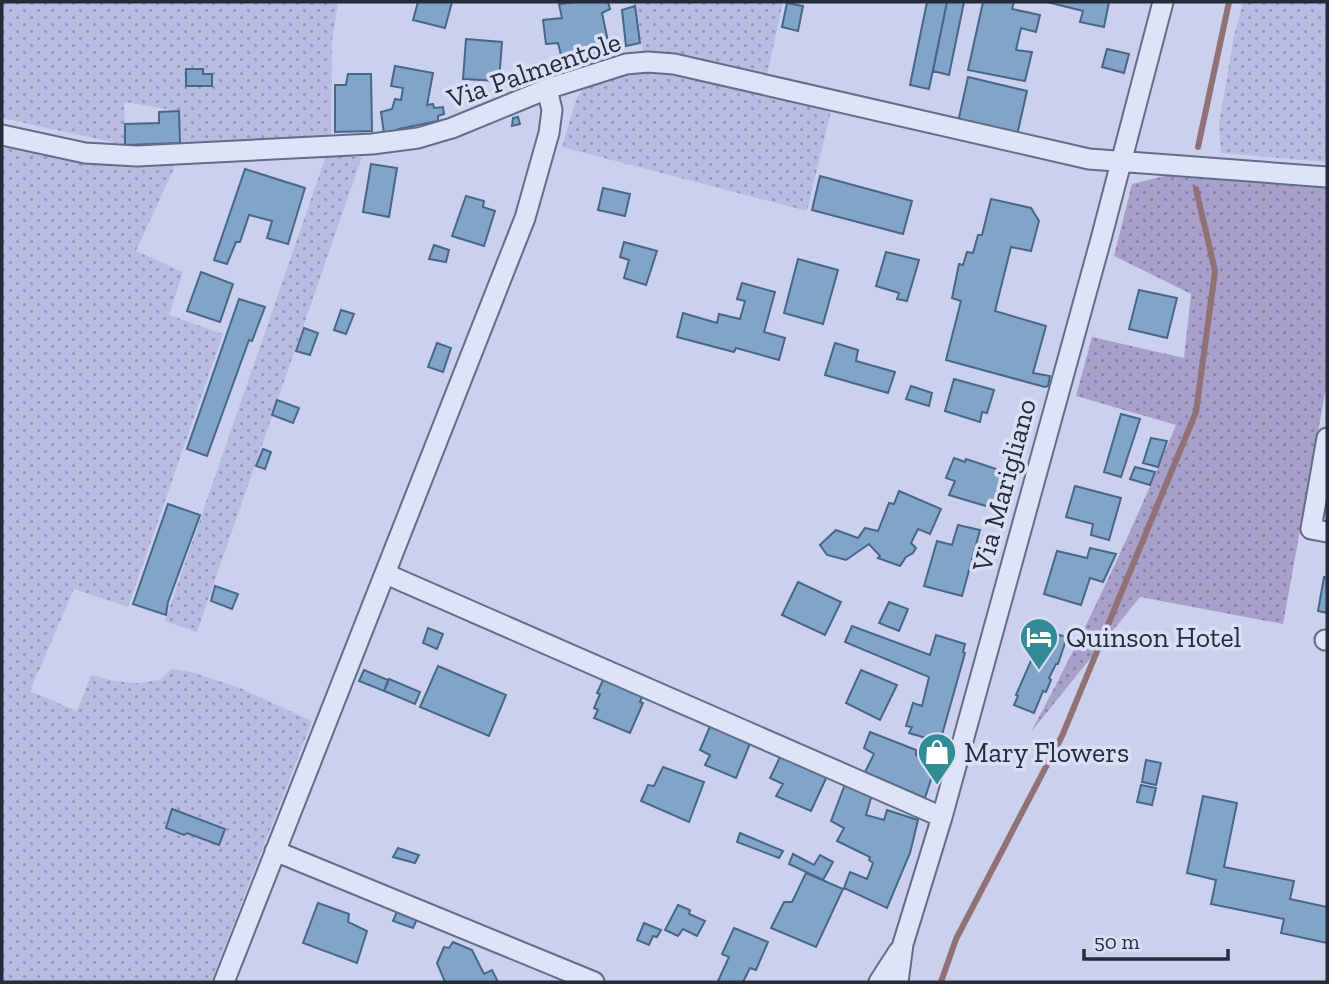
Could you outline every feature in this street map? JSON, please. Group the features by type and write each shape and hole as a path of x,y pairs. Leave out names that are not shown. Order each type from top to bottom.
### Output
{"street":[{"name":"Via Marigliano","path":"898,982 903,944 942,817 1163,2"},
{"name":"Via Palmentole","path":"2,135 85,153 137,156 372,145 418,138 452,128 547,89 626,64 648,62 674,64 1089,159 1327,177"},
{"path":"224,982 525,218 549,133 552,110 547,89"},
{"path":"1327,438 1311,529 1327,532"},
{"path":"386,573 942,817"},
{"path":"275,851 594,982"},
{"path":"879,982 903,944"}],"shaded area":[{"path":"2,2 338,2 332,40 331,138 180,143 179,111 124,102 125,145 2,118"},
{"path":"633,2 783,2 766,79 644,55"},
{"path":"1243,2 1327,2 1327,162 1221,153 1219,124 1234,36"},
{"path":"658,70 831,111 807,211 562,147 576,100 581,92 592,84 629,71"},
{"path":"2,145 94,164 175,166 136,251 183,272 169,315 223,334 128,607 74,589 30,691 77,711 91,675 138,683 160,680 171,669 191,672 240,688 312,721 211,982 2,982"},
{"path":"326,156 362,157 197,632 165,621"},
{"path":"1168,175 1327,186 1327,382 1283,624 1140,597 1031,732 1108,580 1176,425 1076,396 1092,337 1184,358 1191,294 1114,256 1132,184"}],"building":[{"path":"418,2 452,2 445,28 413,20"},
{"path":"608,2 610,9 602,13 610,51 563,63 558,43 546,44 543,20 562,18 559,4"},
{"path":"927,2 947,2 929,89 910,85"},
{"path":"947,2 964,2 949,75 933,71"},
{"path":"983,2 1014,2 1012,9 1040,15 1036,32 1021,28 1016,50 1032,52 1025,81 968,70"},
{"path":"1047,2 1109,2 1104,27 1080,22 1083,11"},
{"path":"787,3 803,6 798,31 782,27"},
{"path":"635,6 640,43 626,46 622,10"},
{"path":"466,39 502,42 499,81 463,79"},
{"path":"1107,49 1129,54 1124,73 1102,67"},
{"path":"395,66 433,73 427,105 433,104 434,108 443,107 444,114 438,116 438,121 398,129 398,133 384,134 381,112 392,109 395,99 401,100 403,88 391,86"},
{"path":"186,69 203,69 203,74 212,74 212,86 186,86"},
{"path":"348,74 371,74 372,131 335,132 335,85 346,85"},
{"path":"968,77 1027,91 1017,135 958,122"},
{"path":"179,111 180,143 125,145 125,124 159,123 159,112"},
{"path":"518,117 520,124 512,126 513,118"},
{"path":"371,164 397,168 389,217 363,212"},
{"path":"245,169 305,188 288,244 267,238 272,221 249,215 240,242 236,242 227,264 214,260"},
{"path":"820,176 912,201 903,234 812,210"},
{"path":"603,188 630,194 625,216 598,210"},
{"path":"466,196 484,201 483,207 495,211 484,246 452,236"},
{"path":"991,199 1031,208 1039,221 1031,251 1011,247 995,311 1046,326 1033,373 1050,376 1048,386 1045,387 946,360 961,301 952,298 959,264 963,265 967,252 973,253 978,235 982,235"},
{"path":"624,242 657,251 646,285 624,278 629,260 620,257"},
{"path":"434,245 449,250 446,262 429,259"},
{"path":"886,252 919,260 907,301 897,299 899,293 876,286"},
{"path":"798,259 838,270 823,324 784,313"},
{"path":"201,272 233,284 220,322 187,311"},
{"path":"742,283 775,292 764,332 785,338 779,360 736,348 734,352 677,337 683,313 717,323 719,314 740,319 745,301 737,299"},
{"path":"1139,290 1177,298 1167,338 1129,329"},
{"path":"239,299 265,307 252,341 249,340 207,456 187,449"},
{"path":"341,310 354,314 346,334 334,330"},
{"path":"304,328 318,333 310,355 296,351"},
{"path":"437,343 451,348 443,372 428,367"},
{"path":"835,343 858,350 856,361 895,372 888,393 825,375"},
{"path":"954,379 994,390 987,413 982,412 980,422 945,411"},
{"path":"911,386 932,393 929,406 906,399"},
{"path":"277,400 299,408 293,423 272,415"},
{"path":"1121,414 1140,419 1121,477 1104,472"},
{"path":"1151,438 1167,441 1158,467 1143,463"},
{"path":"263,449 271,452 265,469 256,466"},
{"path":"954,458 965,462 966,459 1008,473 996,509 949,495 955,481 946,478"},
{"path":"1135,467 1155,472 1150,485 1130,479"},
{"path":"1075,486 1121,498 1109,540 1091,535 1093,524 1066,517"},
{"path":"899,491 941,509 930,534 918,529 911,543 916,548 900,566 878,558 880,556 869,544 846,560 827,555 820,545 836,530 858,538 865,528 878,531 889,503 894,504"},
{"path":"168,504 200,515 168,602 166,615 133,604"},
{"path":"958,525 980,530 962,596 924,586 937,541 952,545"},
{"path":"1090,548 1116,554 1103,582 1090,578 1081,605 1044,594 1057,551 1087,558"},
{"path":"1324,577 1327,578 1327,613 1318,611"},
{"path":"798,582 841,602 825,635 782,615"},
{"path":"215,586 238,594 232,609 211,601"},
{"path":"889,602 908,609 899,631 879,623"},
{"path":"852,626 930,655 936,635 965,644 965,653 940,742 909,733 912,727 906,726 913,703 922,706 929,677 845,642"},
{"path":"428,628 443,634 437,649 423,643"},
{"name":"Quinson Hotel","path":"1044,631 1067,637 1058,664 1049,678 1051,680 1046,692 1043,691 1034,713 1014,705"},
{"path":"438,666 506,695 489,736 420,707"},
{"path":"364,670 388,680 384,691 359,681"},
{"path":"861,670 897,685 880,720 846,703"},
{"path":"604,678 643,695 640,702 643,703 630,733 594,718 598,710 594,708 600,694 597,693"},
{"path":"389,679 420,692 415,704 384,691"},
{"path":"711,724 751,741 736,778 705,765 710,755 700,750"},
{"path":"870,732 916,750 916,755 936,764 925,798 865,772 874,754 864,748"},
{"path":"781,755 828,774 811,811 776,796 783,784 770,778"},
{"path":"1146,760 1161,763 1156,785 1142,782"},
{"path":"663,767 704,782 689,822 641,801 648,785 654,786"},
{"path":"847,779 874,788 866,815 884,820 887,810 918,820 910,853 887,908 844,888 850,872 867,879 873,863 869,860 870,857 837,841 844,828 831,821"},
{"path":"1141,785 1156,788 1152,805 1137,802"},
{"path":"1203,796 1237,803 1224,867 1294,881 1290,899 1327,907 1327,943 1281,933 1284,919 1211,904 1216,880 1187,873"},
{"path":"172,809 225,829 219,845 166,828"},
{"path":"740,833 783,851 779,858 737,842"},
{"path":"398,848 419,855 415,863 393,857"},
{"path":"793,854 814,865 820,855 833,862 823,880 789,864"},
{"path":"806,873 843,889 816,947 771,928 784,902 792,902"},
{"path":"318,903 349,914 348,922 367,931 357,963 303,943"},
{"path":"678,905 690,910 689,914 705,921 697,936 683,929 678,936 665,930"},
{"path":"398,909 418,917 413,928 393,921"},
{"path":"644,923 661,930 657,937 653,936 649,945 637,940"},
{"path":"734,928 768,942 756,970 750,968 743,982 720,982 718,981 729,957 722,954"},
{"path":"453,942 472,950 484,974 492,970 498,982 445,982 437,963 444,947 449,948"}],"waterway":[{"path":"1198,147 1229,2"},
{"path":"941,982 956,939 1062,736 1196,412 1215,271 1196,189"}],"place":[{"name":"Quinson Hotel","path":"1039,671"},
{"name":"Mary Flowers","path":"937,786"}]}
